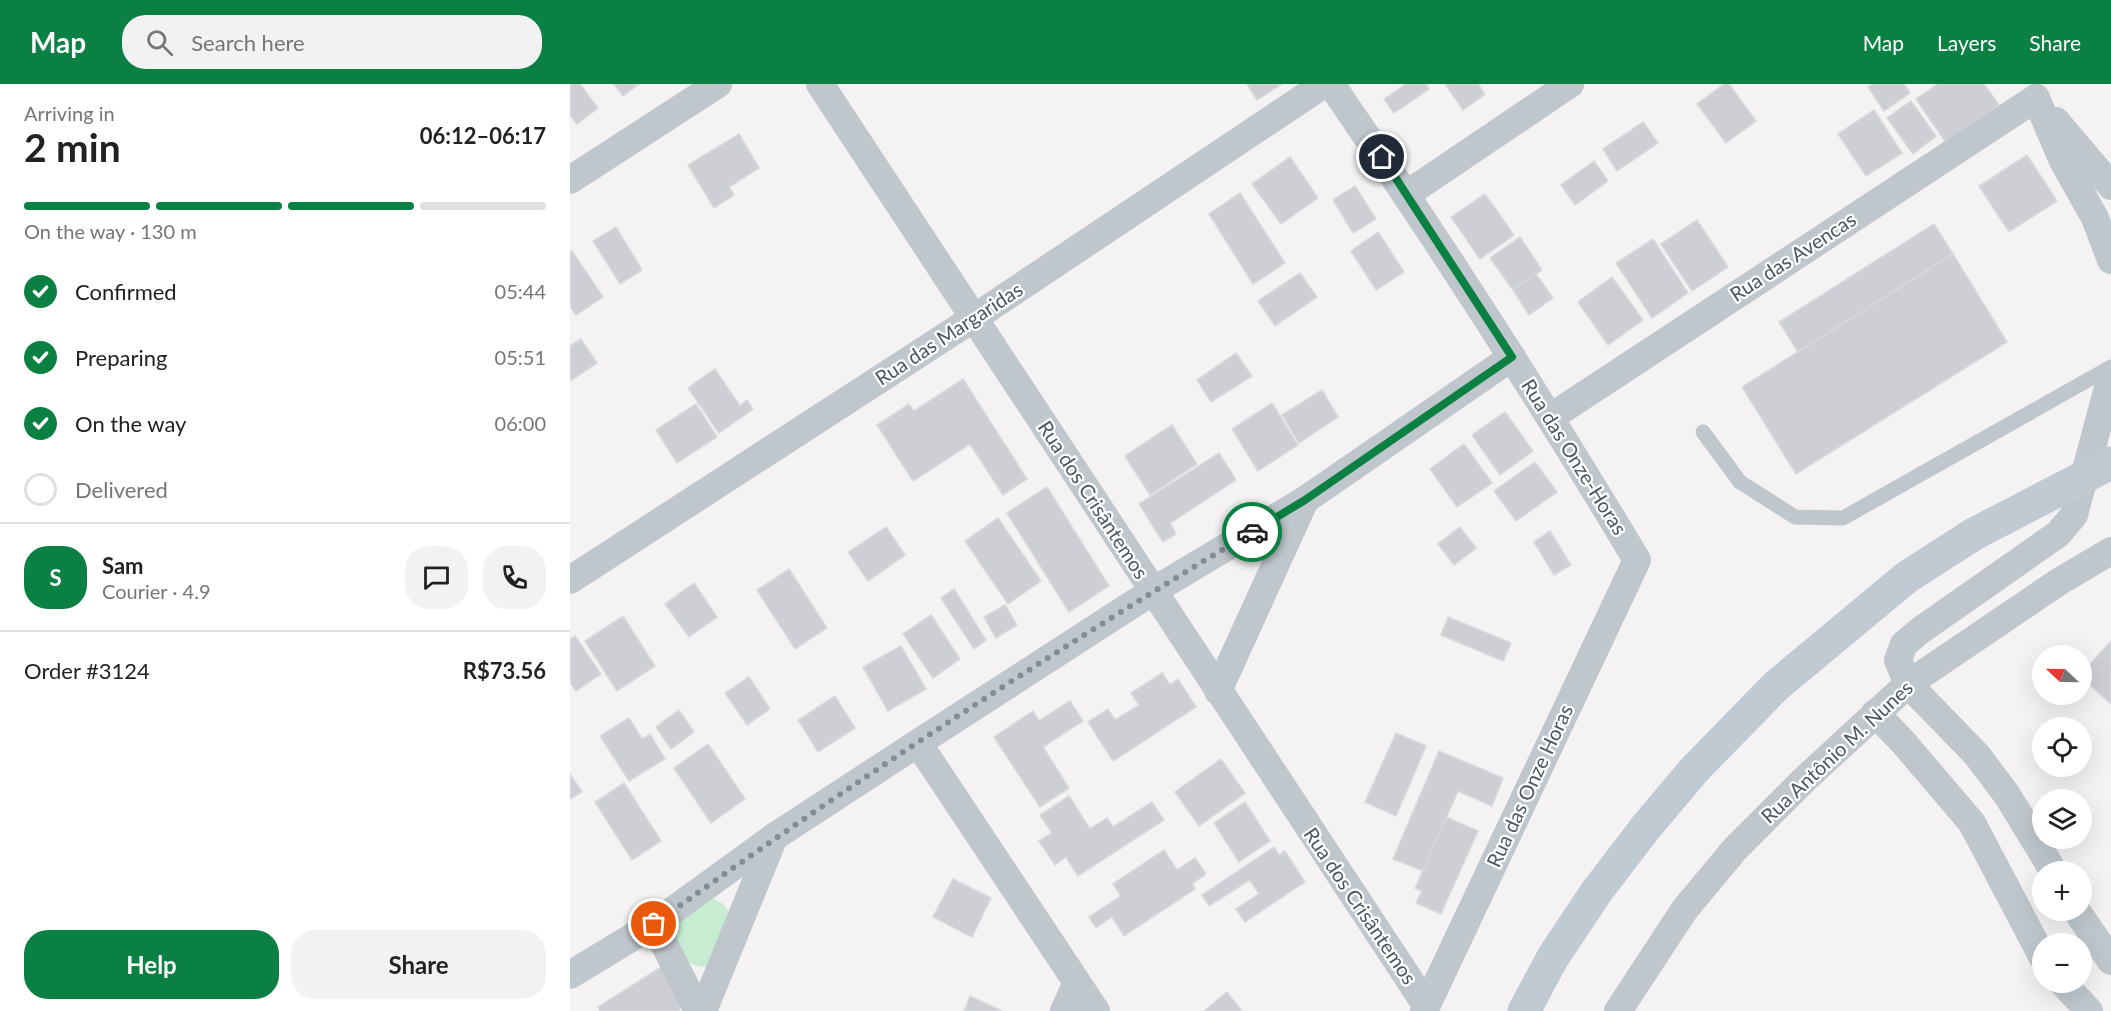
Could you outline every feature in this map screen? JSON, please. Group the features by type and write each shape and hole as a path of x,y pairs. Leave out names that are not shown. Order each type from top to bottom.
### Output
{"main road":[{"path":"1524,1011 1553,957 1591,900 1646,827 1694,770 1776,686 1907,577 1974,534 2098,469"}],"street":[{"path":"570,180 718,84"},
{"name":"Rua dos Crisântemos","path":"820,84 1425,1008"},
{"name":"Rua das Margaridas","path":"570,580 974,318 1324,84"},
{"name":"Rua das Onze-Horas","path":"1331,84 1407,194 1551,417 1637,560"},
{"path":"1407,194 1570,84"},
{"path":"2031,91 2111,186"},
{"path":"2031,91 2064,161 2095,218 2111,260"},
{"name":"Rua das Avencas","path":"1551,417 2031,91"},
{"path":"570,975 654,924 774,837 1153,591 1305,500 1512,357"},
{"path":"2047,861 2007,795 1977,755 1908,684 1898,660 1904,644 2058,534 2074,515 2098,469 2111,376"},
{"path":"1218,691 1305,500"},
{"name":"Rua Antônio M. Nunes","path":"1618,1011 1685,909 1735,849 1804,779 1908,684 2060,581 2111,551"},
{"name":"Rua das Onze Horas","path":"1425,1008 1637,560"},
{"path":"1875,713 1904,742 1972,823 2032,937"},
{"path":"918,743 1096,1011"},
{"path":"701,1011 774,837"},
{"path":"2084,921 2111,961"},
{"path":"654,924 701,1011"},
{"path":"1064,1011 1077,982"},
{"path":"2072,993 2089,1011"}],"lane":[{"path":"1703,432 1740,482 1795,517 1843,518 2111,367"}],"green space":[{"path":"711,898 722,903 731,915 713,967 697,966 687,960 673,936 678,919"}],"building":[{"path":"570,84 580,84 598,108 577,124 570,115"},
{"path":"614,84 639,84 623,96"},
{"path":"1247,84 1282,84 1257,100"},
{"path":"1406,84 1426,84 1429,89 1394,113 1384,99"},
{"path":"1445,84 1478,84 1485,94 1463,110"},
{"path":"1724,84 1729,84 1756,121 1726,143 1697,104"},
{"path":"1872,84 1904,84 1910,93 1884,111 1868,87"},
{"path":"1938,84 1984,84 1999,105 1946,143 1916,99"},
{"path":"1911,101 1936,136 1913,154 1887,118"},
{"path":"1874,110 1902,153 1866,176 1838,134"},
{"path":"1643,122 1658,143 1617,171 1603,149"},
{"path":"739,134 759,168 729,187 734,195 714,208 688,165"},
{"path":"2027,155 2057,201 2009,232 1979,186"},
{"path":"1290,157 1318,198 1281,224 1252,184"},
{"path":"1594,161 1608,181 1575,205 1561,185"},
{"path":"1355,186 1376,219 1353,233 1333,200"},
{"path":"1240,193 1285,263 1253,284 1209,214"},
{"path":"1485,194 1514,235 1480,259 1451,217"},
{"path":"1697,220 1728,267 1692,291 1661,244"},
{"path":"1934,224 1953,254 1798,352 1779,322"},
{"path":"616,227 642,270 620,284 593,241"},
{"path":"1378,232 1404,272 1376,290 1351,251"},
{"path":"1520,237 1542,270 1513,290 1490,258"},
{"path":"1653,239 1688,293 1652,318 1616,263"},
{"path":"572,251 603,297 576,315 570,306 570,252"},
{"path":"1953,254 2007,342 1796,474 1742,387"},
{"path":"1300,273 1317,297 1275,326 1258,301"},
{"path":"1536,274 1553,298 1529,315 1513,290"},
{"path":"1612,277 1643,320 1608,345 1578,302"},
{"path":"581,339 597,363 570,381 570,346"},
{"path":"1236,353 1252,376 1211,402 1197,380"},
{"path":"715,369 740,406 747,400 753,409 719,433 688,388"},
{"path":"963,379 1027,479 1003,495 970,444 913,481 877,425 909,404 914,411"},
{"path":"1322,390 1338,417 1299,443 1282,415"},
{"path":"1272,403 1298,445 1258,471 1232,429"},
{"path":"696,404 717,437 677,463 656,430"},
{"path":"1505,412 1533,451 1500,475 1472,435"},
{"path":"1172,425 1197,464 1150,495 1125,456"},
{"path":"1464,444 1492,483 1457,507 1430,469"},
{"path":"1219,453 1236,480 1170,523 1176,534 1163,542 1139,504"},
{"path":"1535,462 1557,492 1516,521 1494,491"},
{"path":"1047,487 1109,586 1069,612 1007,513"},
{"path":"998,518 1041,581 1008,604 965,541"},
{"path":"886,527 905,555 868,581 848,552"},
{"path":"1460,527 1476,548 1454,565 1438,544"},
{"path":"1550,531 1571,565 1554,575 1534,542"},
{"path":"789,569 827,628 795,649 757,590"},
{"path":"694,583 717,617 689,637 665,604"},
{"path":"954,589 986,640 974,649 941,598"},
{"path":"1005,605 1017,625 996,638 984,617"},
{"path":"931,615 960,659 933,678 903,634"},
{"path":"623,616 655,666 617,691 585,641"},
{"path":"1448,617 1511,643 1503,661 1441,635"},
{"path":"575,636 601,674 576,691 570,682 570,639"},
{"path":"2111,641 2111,704 2092,687 2092,662"},
{"path":"901,646 926,689 888,711 863,667"},
{"path":"1162,673 1170,685 1178,679 1196,707 1113,761 1088,722 1108,709 1115,720 1139,705 1131,693"},
{"path":"749,677 770,709 747,725 725,693"},
{"path":"835,696 855,728 818,752 798,720"},
{"path":"1070,701 1083,721 1043,747 1069,788 1040,807 994,737 1033,711 1039,721"},
{"path":"679,710 694,732 671,749 656,727"},
{"path":"629,718 642,739 650,734 665,759 629,781 600,736"},
{"path":"1396,733 1426,746 1396,816 1365,802"},
{"path":"708,744 745,799 711,823 674,768"},
{"path":"1439,751 1503,778 1492,806 1458,791 1423,871 1393,859"},
{"path":"1221,759 1245,793 1199,826 1175,792"},
{"path":"570,774 582,792 570,799"},
{"path":"624,783 661,841 632,860 595,802"},
{"path":"1069,796 1090,829 1107,818 1113,827 1152,802 1164,820 1078,876 1066,857 1055,865 1039,841 1052,833 1040,815"},
{"path":"1245,802 1270,841 1239,862 1214,823"},
{"path":"1446,817 1478,831 1441,914 1416,903 1422,891 1415,888"},
{"path":"1274,847 1279,855 1285,851 1305,882 1245,922 1236,909 1259,894 1250,880 1209,906 1202,895"},
{"path":"1164,850 1177,870 1195,858 1206,874 1192,884 1195,889 1124,936 1112,917 1096,928 1089,917 1121,896 1113,884"},
{"path":"953,879 991,898 972,937 933,917"},
{"path":"661,967 681,1005 679,1011 600,1011 598,1007"},
{"path":"1227,992 1242,1011 1204,1011"},
{"path":"970,996 1002,1011 964,1011"}],"way so far":[{"path":"654,924 774,837 1153,591 1252,532"}],"route":[{"path":"1252,532 1305,500 1512,357 1382,157"}]}
